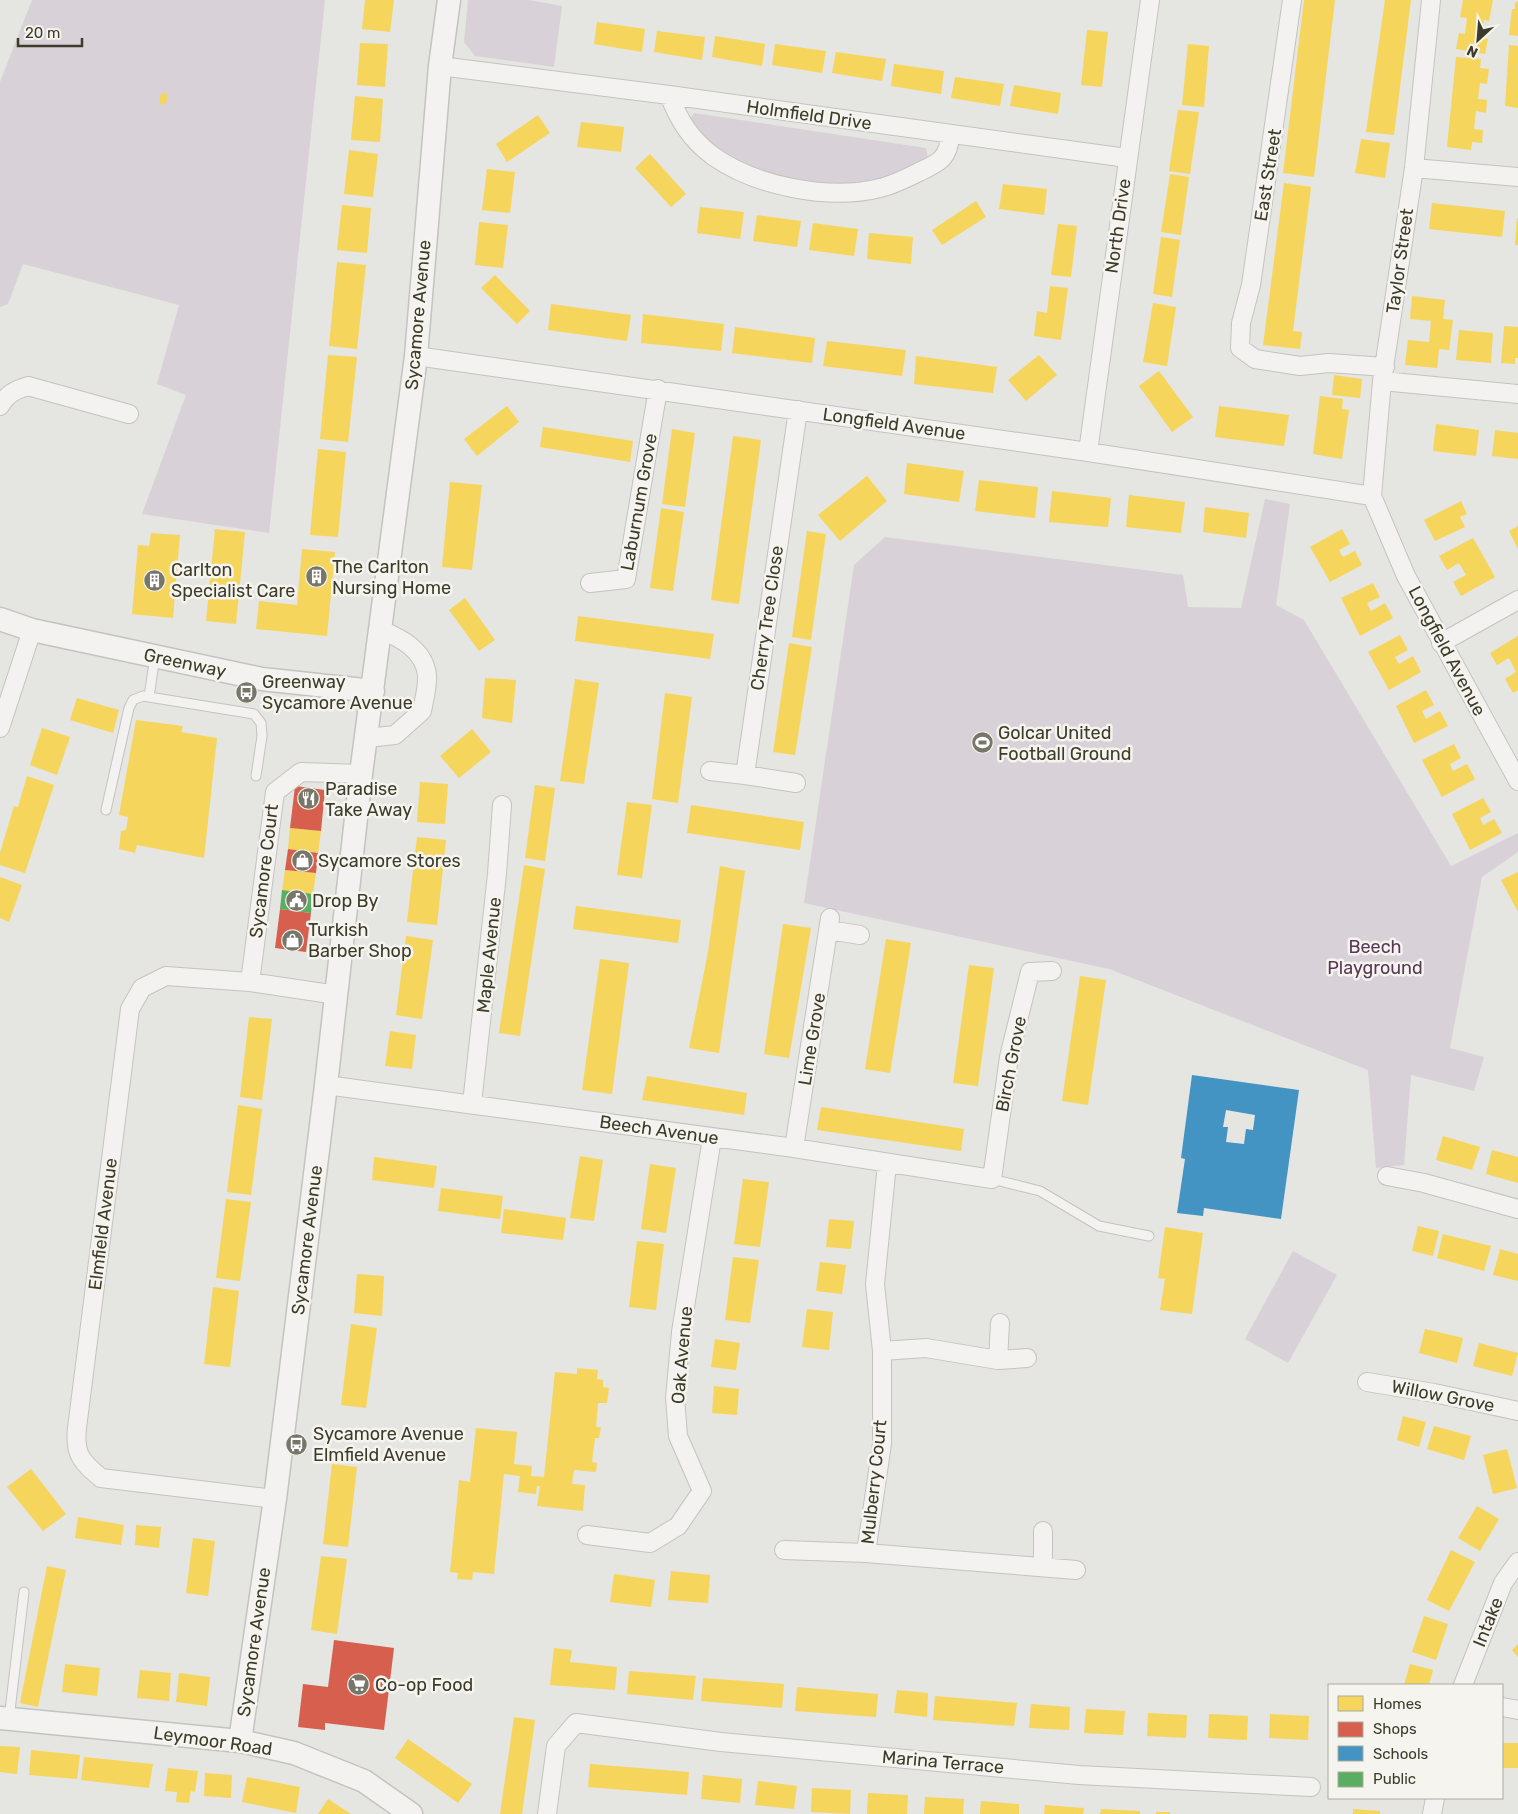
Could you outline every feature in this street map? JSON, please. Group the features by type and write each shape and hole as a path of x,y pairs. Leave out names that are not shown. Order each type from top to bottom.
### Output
{"street":[{"name":"Sycamore Avenue","path":"240,1741 274,1499 337,994 361,774 416,356 440,66 449,0"},
{"name":"North Drive","path":"1088,452 1150,0"},
{"name":"East Street","path":"1292,0 1251,285 1241,323 1240,348 1255,360 1300,366 1329,363 1383,374"},
{"name":"Taylor Street","path":"1381,520 1372,496 1383,374 1414,168 1431,0"},
{"name":"Holmfield Drive","path":"440,66 669,95 1128,158"},
{"path":"669,95 678,117 691,137 713,156 765,181 798,189 852,192 880,188 941,161 949,148 950,135"},
{"path":"1414,168 1518,177"},
{"name":"Longfield Avenue","path":"416,356 1088,452 1372,496"},
{"path":"1383,374 1518,394"},
{"path":"0,406 5,398 14,391 28,386 129,414"},
{"name":"Laburnum Grove","path":"590,583 626,579 658,390"},
{"name":"Cherry Tree Close","path":"745,775 798,410"},
{"name":"Longfield Avenue","path":"1381,520 1406,576 1518,781"},
{"path":"1442,643 1518,600"},
{"name":"Greenway","path":"0,619 32,630 262,679 373,691"},
{"path":"0,728 32,630"},
{"path":"367,738 395,735 422,710 427,675 421,657 404,639 381,630"},
{"path":"710,771 796,783"},
{"name":"Sycamore Court","path":"250,982 275,792 301,772 361,774"},
{"name":"Maple Avenue","path":"472,1104 498,874 502,805"},
{"name":"Lime Grove","path":"794,1148 830,924 860,935"},
{"name":"Birch Grove","path":"992,1179 1009,1057 1030,972 1052,971"},
{"name":"Elmfield Avenue","path":"274,1499 101,1478 81,1461 76,1440 130,1009 142,988 166,976 250,982 337,994"},
{"name":"Beech Avenue","path":"326,1085 794,1148 992,1179"},
{"name":"Oak Avenue","path":"587,1536 650,1543 678,1526 702,1491 678,1436 675,1398 681,1332 712,1138"},
{"name":"Mulberry Court","path":"866,1553 882,1444 882,1351 875,1284 887,1164"},
{"path":"1386,1176 1424,1183 1518,1209"},
{"path":"998,1360 1000,1323"},
{"path":"882,1351 926,1348 998,1360 1027,1358"},
{"name":"Willow Grove","path":"1367,1382 1434,1393 1518,1411"},
{"path":"1043,1531 1043,1566"},
{"name":"Mulberry Court","path":"784,1550 866,1553 1076,1570"},
{"name":"Intake","path":"1463,1684 1504,1583 1518,1562"},
{"path":"1503,1707 1518,1710"},
{"name":"Leymoor Road","path":"5,1719 240,1741 294,1753 364,1781 411,1814"},
{"name":"Marina Terrace","path":"547,1814 556,1746 576,1723 721,1742 1079,1775 1311,1787"},
{"path":"1432,1814 1435,1799"}],"lane":[{"path":"149,698 155,656"},
{"path":"106,810 129,708 133,700 143,696 254,714 261,723 256,776"},
{"path":"992,1179 1040,1191 1100,1226 1149,1236"},
{"path":"5,1719 24,1592"}],"green space":[{"path":"32,0 325,0 269,533 142,514 186,395 157,384 179,305 23,264 8,304 0,307 0,82"},
{"path":"468,0 529,0 562,6 554,67 475,56 464,42"},
{"path":"694,113 926,148 928,158 897,177 872,184 849,186 800,182 753,170 715,149 689,121"},
{"name":"Beech Playground","path":"1265,499 1290,504 1276,605 1304,620 1451,866 1518,833 1518,852 1482,877 1450,1048 1484,1057 1474,1091 1411,1075 1404,1165 1376,1168 1368,1070 1109,969 804,903 854,565 885,537 1183,575 1188,607 1241,608"},
{"path":"1293,1251 1337,1275 1288,1363 1245,1339"}],"building: Homes":[{"path":"365,0 394,0 390,32 362,29"},
{"path":"1304,0 1335,0 1314,177 1283,173"},
{"path":"1385,0 1411,0 1394,135 1366,132"},
{"path":"1463,0 1493,0 1489,21 1484,20 1482,38 1488,39 1485,54 1456,49 1459,33 1465,34 1467,18 1460,17"},
{"path":"1518,1 1518,36 1509,35 1512,9 1515,9 1515,3"},
{"path":"597,22 645,29 642,52 594,44"},
{"path":"1087,30 1108,32 1102,87 1081,85"},
{"path":"657,31 705,37 702,60 654,52"},
{"path":"715,36 765,44 762,66 712,57"},
{"path":"360,43 388,44 385,87 357,85"},
{"path":"775,44 826,51 822,73 772,65"},
{"path":"1188,44 1209,46 1204,107 1182,105"},
{"path":"1509,45 1518,46 1518,108 1505,106"},
{"path":"836,52 886,59 882,81 832,73"},
{"path":"1456,57 1481,59 1480,68 1489,69 1487,84 1480,83 1478,99 1487,100 1486,113 1476,111 1474,129 1483,130 1482,143 1472,142 1471,150 1447,147"},
{"path":"894,64 944,71 941,94 891,86"},
{"path":"955,77 1004,84 1000,106 951,98"},
{"path":"1014,85 1061,93 1058,114 1010,106"},
{"path":"161,93 168,94 166,104 159,104"},
{"path":"355,96 383,99 380,142 351,140"},
{"path":"1178,110 1199,112 1190,174 1169,171"},
{"path":"538,115 550,133 507,162 496,144"},
{"path":"581,122 624,127 621,152 577,147"},
{"path":"1361,139 1390,143 1385,178 1355,173"},
{"path":"349,150 378,154 373,197 344,194"},
{"path":"650,154 686,194 671,207 635,168"},
{"path":"487,169 515,172 510,213 482,210"},
{"path":"1170,174 1189,177 1181,235 1161,232"},
{"path":"1284,183 1311,187 1293,331 1302,332 1300,349 1263,345"},
{"path":"1003,184 1047,189 1044,215 999,209"},
{"path":"976,201 986,217 942,245 932,230"},
{"path":"1432,203 1505,211 1502,237 1429,229"},
{"path":"342,205 371,208 367,253 337,250"},
{"path":"700,207 744,212 740,239 697,233"},
{"path":"757,215 801,221 797,247 753,241"},
{"path":"1517,218 1518,245 1515,245"},
{"path":"479,222 508,225 503,268 475,265"},
{"path":"813,223 858,229 854,256 809,250"},
{"path":"1058,224 1077,226 1071,277 1051,275"},
{"path":"869,233 913,237 911,264 867,259"},
{"path":"1161,237 1180,240 1172,297 1153,294"},
{"path":"337,262 366,265 357,349 329,346"},
{"path":"495,275 530,311 517,324 481,288"},
{"path":"1050,286 1068,288 1061,340 1034,336 1037,311 1047,313"},
{"path":"1412,296 1445,300 1443,319 1453,320 1449,350 1439,349 1437,368 1405,365 1408,340 1429,342 1431,321 1410,319"},
{"path":"1153,303 1176,307 1167,366 1143,362"},
{"path":"551,304 631,315 627,341 548,330"},
{"path":"643,314 724,324 721,351 641,343"},
{"path":"1504,326 1518,327 1518,358 1515,358 1515,364 1501,363"},
{"path":"735,327 815,338 812,363 732,353"},
{"path":"1459,330 1493,333 1491,363 1456,360"},
{"path":"827,341 906,350 902,376 823,366"},
{"path":"328,355 357,357 348,442 320,439"},
{"path":"1039,355 1057,375 1026,401 1008,380"},
{"path":"916,356 997,367 993,393 914,384"},
{"path":"1159,371 1193,417 1172,432 1139,386"},
{"path":"1334,375 1362,379 1360,398 1332,395"},
{"path":"1320,396 1343,399 1342,409 1349,410 1342,459 1313,454"},
{"path":"507,406 519,422 477,456 464,439"},
{"path":"1219,406 1289,415 1284,446 1215,437"},
{"path":"1436,424 1479,430 1476,456 1433,451"},
{"path":"543,427 633,441 630,462 540,447"},
{"path":"672,429 695,433 685,507 662,504"},
{"path":"1495,430 1518,433 1518,459 1492,456"},
{"path":"733,436 761,440 739,604 711,600"},
{"path":"318,449 346,452 338,537 310,535"},
{"path":"907,463 964,471 959,502 904,494"},
{"path":"867,476 887,501 840,541 818,515"},
{"path":"979,480 1038,487 1035,518 975,511"},
{"path":"450,482 482,485 472,570 442,567"},
{"path":"1052,491 1111,498 1108,527 1049,522"},
{"path":"1129,495 1185,502 1181,533 1126,527"},
{"path":"1461,501 1467,514 1460,517 1465,527 1435,541 1424,520"},
{"path":"1205,507 1249,513 1246,538 1203,532"},
{"path":"661,508 684,512 673,591 650,588"},
{"path":"1518,526 1518,549 1509,531"},
{"path":"215,529 245,532 236,624 206,621"},
{"path":"1342,529 1350,544 1339,550 1341,554 1343,557 1355,551 1362,565 1330,582 1310,547"},
{"path":"807,531 826,534 811,640 792,637"},
{"name":"Carlton Specialist Care","path":"151,533 180,535 173,618 132,614 138,545 149,546"},
{"path":"1473,538 1495,577 1461,596 1453,582 1466,575 1459,563 1447,570 1439,556"},
{"name":"The Carlton Nursing Home","path":"302,549 335,552 327,636 256,629 259,601 297,605"},
{"path":"1373,583 1380,597 1367,603 1371,611 1385,603 1393,618 1360,636 1341,598"},
{"path":"465,598 495,640 479,651 449,610"},
{"path":"578,616 714,634 710,659 575,641"},
{"path":"1400,635 1408,650 1395,657 1399,664 1413,656 1421,672 1389,690 1368,652"},
{"path":"1518,636 1518,690 1513,693 1505,679 1516,672 1509,658 1497,665 1490,653"},
{"path":"789,643 812,647 795,755 773,752"},
{"path":"485,678 516,680 512,723 482,718"},
{"path":"575,679 599,683 584,784 560,781"},
{"path":"1426,690 1434,705 1422,711 1426,719 1440,711 1448,726 1414,743 1396,706"},
{"path":"665,693 692,697 678,803 652,799"},
{"path":"77,698 119,710 113,733 70,720"},
{"path":"136,720 183,726 181,732 217,738 204,858 137,845 135,853 119,849 121,831 126,830 128,817 119,815"},
{"path":"42,728 70,737 57,775 30,765"},
{"path":"472,729 491,752 459,778 440,756"},
{"path":"1454,744 1461,758 1450,764 1453,771 1467,764 1475,779 1442,797 1422,760"},
{"path":"27,776 54,785 25,873 0,865 0,853 14,806 18,807"},
{"path":"420,782 448,784 445,824 417,822"},
{"path":"535,785 555,788 545,861 525,858"},
{"path":"1483,798 1491,812 1480,818 1483,825 1494,819 1502,833 1470,850 1452,814"},
{"path":"627,802 652,805 642,878 617,875"},
{"path":"691,805 804,822 800,850 687,833"},
{"path":"290,828 321,831 318,853 288,849"},
{"path":"417,837 446,840 437,925 407,922"},
{"path":"524,865 545,869 520,1036 499,1033"},
{"path":"720,866 745,871 719,1053 689,1048 708,952"},
{"path":"285,870 316,873 313,894 282,890"},
{"path":"1518,872 1518,912 1501,880"},
{"path":"0,877 22,885 9,922 0,918"},
{"path":"576,906 681,920 678,943 573,929"},
{"path":"783,924 811,928 789,1058 764,1054"},
{"path":"406,936 433,940 422,1019 396,1015"},
{"path":"886,939 911,943 890,1073 865,1069"},
{"path":"600,959 629,963 612,1094 582,1090"},
{"path":"969,965 994,968 978,1086 953,1083"},
{"path":"1080,976 1106,980 1088,1105 1062,1101"},
{"path":"249,1017 272,1019 262,1100 240,1097"},
{"path":"390,1031 416,1035 412,1069 385,1066"},
{"path":"647,1076 747,1093 744,1115 642,1100"},
{"path":"238,1105 262,1109 251,1195 227,1192"},
{"path":"821,1107 964,1129 961,1151 817,1130"},
{"path":"1443,1136 1480,1147 1472,1170 1436,1160"},
{"path":"1492,1150 1518,1157 1518,1183 1486,1174"},
{"path":"580,1156 603,1160 594,1221 570,1218"},
{"path":"374,1157 437,1166 434,1188 372,1180"},
{"path":"650,1164 676,1168 666,1233 641,1229"},
{"path":"743,1179 769,1182 760,1247 734,1244"},
{"path":"441,1188 503,1196 500,1219 438,1211"},
{"path":"226,1199 251,1202 240,1281 216,1278"},
{"path":"504,1209 566,1218 563,1240 501,1233"},
{"path":"829,1219 854,1221 851,1249 826,1247"},
{"path":"1418,1226 1439,1231 1433,1256 1412,1251"},
{"path":"1165,1227 1203,1233 1192,1314 1160,1310 1165,1279 1158,1278"},
{"path":"1443,1234 1491,1246 1484,1271 1437,1258"},
{"path":"637,1241 664,1244 656,1310 629,1307"},
{"path":"1500,1249 1518,1254 1518,1281 1493,1275"},
{"path":"733,1257 759,1260 750,1323 725,1320"},
{"path":"820,1262 846,1265 842,1294 816,1291"},
{"path":"357,1274 384,1276 382,1316 354,1313"},
{"path":"213,1287 239,1291 230,1367 204,1364"},
{"path":"807,1309 833,1312 829,1350 802,1347"},
{"path":"351,1324 377,1328 366,1408 341,1405"},
{"path":"1425,1329 1463,1338 1457,1363 1419,1353"},
{"path":"715,1339 740,1343 736,1370 711,1367"},
{"path":"1479,1343 1518,1353 1512,1376 1473,1366"},
{"path":"577,1368 598,1370 597,1379 603,1380 603,1387 609,1388 607,1403 598,1403 596,1427 601,1427 599,1438 595,1438 592,1462 597,1463 596,1472 574,1470 572,1484 585,1485 583,1511 537,1506 540,1486 537,1486 536,1494 518,1492 520,1476 504,1474 494,1574 473,1572 472,1580 457,1579 458,1573 450,1572 459,1480 470,1482 476,1428 517,1432 514,1464 532,1466 531,1476 544,1477 555,1372 577,1374"},
{"path":"714,1386 739,1389 737,1415 712,1413"},
{"path":"1403,1416 1426,1422 1419,1447 1397,1440"},
{"path":"1434,1426 1471,1436 1464,1460 1427,1449"},
{"path":"1507,1449 1517,1488 1493,1494 1483,1455"},
{"path":"332,1464 357,1467 348,1547 323,1544"},
{"path":"31,1469 66,1514 43,1531 7,1487"},
{"path":"1477,1506 1499,1519 1480,1551 1458,1538"},
{"path":"78,1517 124,1525 121,1545 75,1538"},
{"path":"136,1525 161,1527 159,1548 135,1545"},
{"path":"193,1538 215,1541 208,1596 186,1593"},
{"path":"1451,1550 1475,1562 1449,1611 1427,1600"},
{"path":"321,1556 347,1559 337,1634 311,1630"},
{"path":"47,1566 66,1570 38,1707 20,1703"},
{"path":"671,1571 710,1575 708,1603 668,1600"},
{"path":"614,1574 655,1580 651,1607 610,1602"},
{"path":"1424,1616 1448,1624 1436,1660 1412,1652"},
{"path":"1518,1644 1518,1657 1512,1650"},
{"path":"554,1648 572,1650 570,1662 617,1667 615,1690 550,1685"},
{"path":"65,1664 100,1668 97,1696 62,1692"},
{"path":"1410,1664 1433,1670 1429,1684 1404,1684"},
{"path":"140,1670 171,1673 169,1701 137,1698"},
{"path":"629,1671 696,1676 693,1700 627,1694"},
{"path":"179,1673 210,1677 207,1706 176,1702"},
{"path":"703,1678 784,1684 782,1708 701,1701"},
{"path":"797,1687 878,1694 876,1717 795,1711"},
{"path":"897,1690 928,1693 927,1717 894,1713"},
{"path":"935,1696 1017,1703 1014,1726 933,1720"},
{"path":"1031,1704 1070,1707 1069,1730 1029,1728"},
{"path":"1086,1709 1125,1711 1123,1735 1084,1733"},
{"path":"1148,1713 1187,1715 1186,1738 1147,1736"},
{"path":"1209,1714 1248,1716 1247,1740 1208,1738"},
{"path":"1270,1714 1309,1716 1308,1740 1269,1738"},
{"path":"514,1717 535,1720 522,1814 500,1814"},
{"path":"408,1739 472,1784 458,1803 395,1758"},
{"path":"1503,1743 1518,1743 1518,1768 1503,1768"},
{"path":"0,1746 20,1747 17,1774 0,1772"},
{"path":"31,1750 80,1755 77,1779 29,1775"},
{"path":"84,1757 153,1764 149,1788 81,1780"},
{"path":"590,1764 689,1772 687,1795 588,1787"},
{"path":"168,1768 198,1771 195,1792 191,1791 189,1803 176,1802 177,1792 165,1791"},
{"path":"205,1773 232,1775 231,1798 204,1796"},
{"path":"703,1775 742,1779 740,1803 701,1799"},
{"path":"247,1777 300,1787 296,1813 242,1802"},
{"path":"758,1781 797,1786 794,1809 755,1805"},
{"path":"812,1788 851,1790 850,1814 811,1812"},
{"path":"868,1793 908,1795 907,1814 867,1814"},
{"path":"925,1797 964,1799 963,1814 924,1814"},
{"path":"328,1799 351,1814 318,1814"},
{"path":"981,1801 1019,1804 1019,1814 980,1814"},
{"path":"1045,1805 1084,1808 1083,1814 1044,1814"},
{"path":"1101,1809 1140,1811 1140,1814 1100,1814"},
{"path":"1353,1809 1380,1811 1380,1814 1353,1814"},
{"path":"1156,1812 1170,1812 1170,1814 1156,1814"}],"building: Shops":[{"path":"295,786 325,790 321,831 290,828"},
{"name":"Sycamore Stores","path":"288,849 318,853 316,873 285,870"},
{"path":"280,909 311,913 306,952 275,948"},
{"name":"Co-op Food","path":"334,1640 394,1648 384,1730 325,1723 325,1730 298,1727 303,1684 328,1687"}],"building: Schools":[{"path":"1192,1075 1299,1090 1281,1219 1204,1208 1203,1216 1177,1213 1185,1159 1181,1158","holes":["1226,1110 1255,1115 1253,1130 1246,1129 1244,1144 1226,1142 1228,1127 1223,1127"]}],"building: Public":[{"name":"Drop By","path":"282,890 313,894 311,913 280,909"}],"place":[{"name":"The Carlton Nursing Home","path":"316,577"},
{"name":"Carlton Specialist Care","path":"155,580"},
{"name":"Greenway Sycamore Avenue","path":"246,692"},
{"name":"Golcar United Football Ground","path":"982,743"},
{"name":"Paradise Take Away","path":"309,799"},
{"name":"Sycamore Stores","path":"302,861"},
{"name":"Drop By","path":"296,901"},
{"name":"Turkish Barber Shop","path":"292,940"},
{"name":"Sycamore Avenue Elmfield Avenue","path":"297,1444"},
{"name":"Co-op Food","path":"359,1685"}]}
